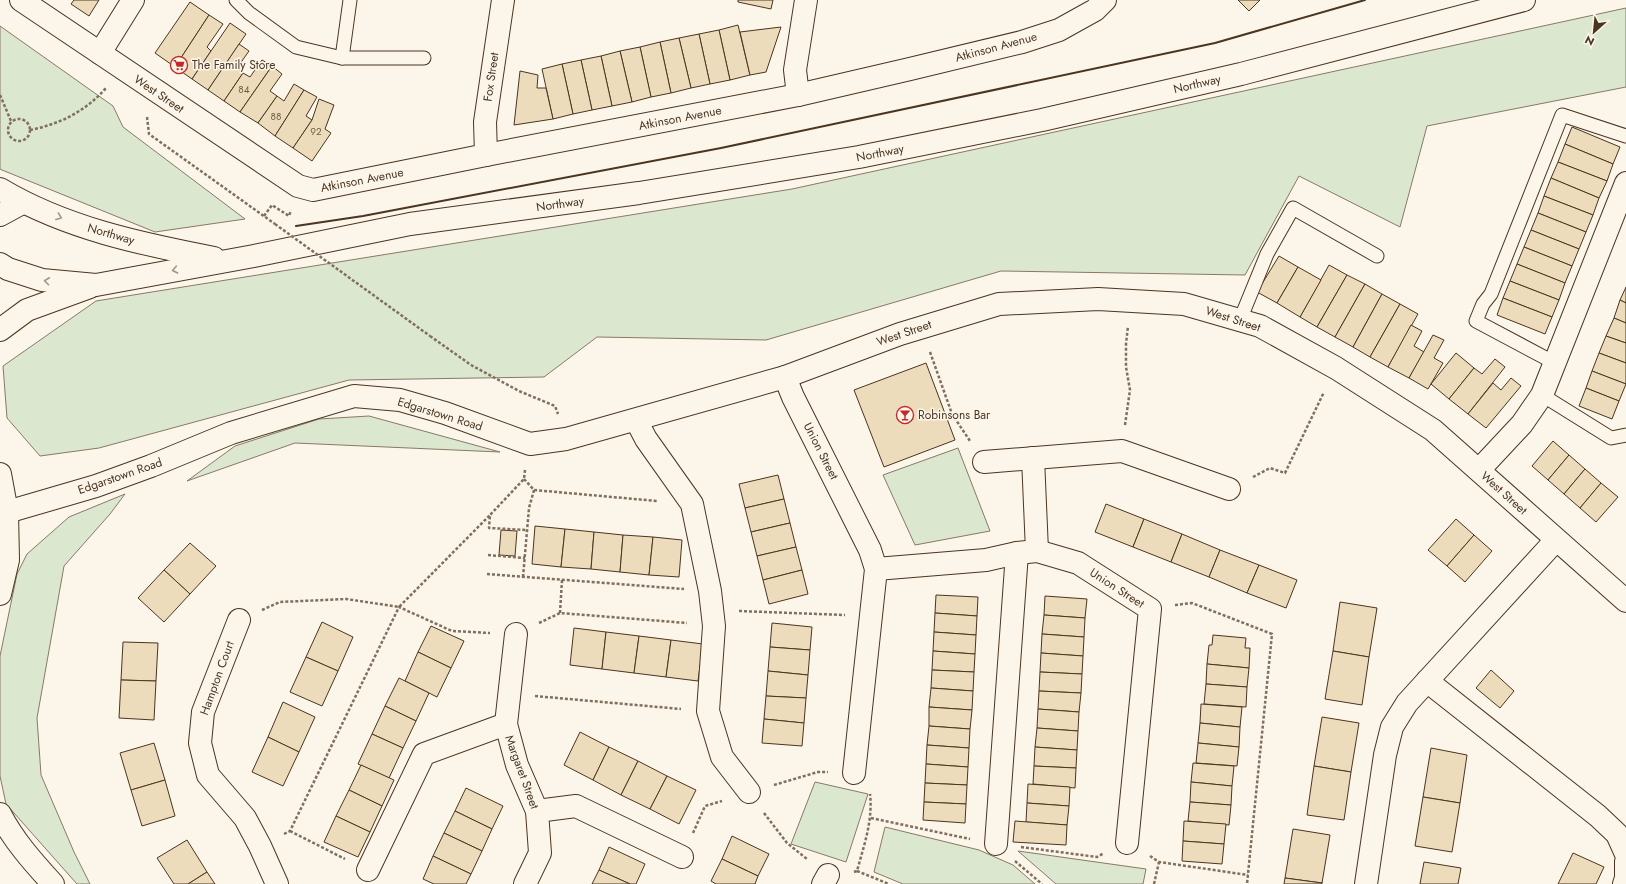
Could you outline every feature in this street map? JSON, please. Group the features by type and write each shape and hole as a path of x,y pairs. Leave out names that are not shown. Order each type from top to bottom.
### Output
{"main road":[{"name":"West Street","path":"21,0 298,186"},
{"path":"100,53 133,0"},
{"name":"Fox Street","path":"486,155 485,122 503,0"},
{"path":"798,95 795,70 806,0"},
{"name":"Atkinson Avenue","path":"298,186 313,190 798,95 1022,42 1059,30 1095,10 1105,0"},
{"name":"Northway","path":"0,264 8,269 42,280 96,285 410,224 639,193 867,156 1042,120 1241,74 1524,0"},
{"path":"1479,470 1522,424 1542,394 1626,183"},
{"name":"Northway","path":"0,189 22,203 97,231 160,247 227,260"},
{"path":"0,215 22,203"},
{"path":"0,330 27,310 96,285"},
{"name":"West Street","path":"785,377 921,327 999,304 1098,299 1184,304 1260,326 1336,368 1433,430 1626,601"},
{"name":"Edgarstown Road","path":"7,512 96,486 151,466 231,433 354,396 400,400 530,444 566,439 785,377"},
{"name":"Union Street","path":"785,377 793,397 870,550 876,569 854,773"},
{"path":"636,420 646,440 691,500 712,609 708,711 722,757 749,792"},
{"path":"984,462 1122,451 1229,489"},
{"path":"996,844 1027,552 1033,458"},
{"path":"0,474 7,512 8,560 0,594"},
{"path":"1366,884 1385,755 1392,727 1407,703 1556,540"},
{"path":"876,569 986,560 1027,552"},
{"name":"Union Street","path":"1027,552 1078,563 1150,609 1127,843"},
{"name":"Hampton Court","path":"239,620 203,712 200,743 208,775 244,818 260,846 277,884"},
{"name":"Margaret Street","path":"516,634 506,724 518,765 537,811 540,853 525,884"},
{"path":"1427,681 1598,816 1617,834 1626,854"},
{"path":"368,870 424,754 506,724"},
{"path":"537,811 576,806 682,857"},
{"path":"2,823 26,855 53,884"},
{"path":"1624,884 1626,878 1626,862"}],"lane":[{"path":"236,0 249,12 296,47 342,58 424,58"},
{"path":"342,58 350,0"},
{"path":"1555,364 1476,321 1483,304 1491,294 1562,115 1626,136"},
{"path":"1240,320 1267,254 1293,208 1377,256"},
{"path":"1542,394 1612,438 1626,436"}],"path":[{"path":"30,130 61,121 81,111 98,98 123,69"},
{"path":"144,84 148,134 471,365 519,391 556,406 566,439"},
{"path":"0,95 11,121 8,131 9,135 17,141 24,139 29,134 30,130 28,123 21,119 14,119 11,121"},
{"path":"264,216 272,205 289,216"},
{"path":"1122,451 1130,390 1126,367 1126,344 1132,301"},
{"path":"921,327 952,414 984,462"},
{"path":"1229,489 1270,468 1284,473 1336,368"},
{"path":"260,846 290,831 398,607 524,479 526,467"},
{"path":"524,479 534,490 682,503 691,500"},
{"path":"523,577 529,508 534,490"},
{"path":"490,515 489,528 527,530"},
{"path":"488,555 525,558"},
{"path":"487,574 562,580 712,609"},
{"path":"560,613 562,580"},
{"path":"239,620 280,602 346,599 398,607 452,631 516,634 560,613 712,609 872,617"},
{"path":"1150,609 1192,603 1272,634 1247,884"},
{"path":"510,694 708,711"},
{"path":"854,773 871,794 870,828 857,871"},
{"path":"749,792 787,843 826,880 857,871 889,884"},
{"path":"290,831 368,870"},
{"path":"1127,843 1159,862 1248,875"},
{"path":"996,844 1042,884"},
{"path":"1154,884 1159,862"}],"green space":[{"path":"1626,8 1626,87 1427,126 1400,227 1299,176 1245,275 1001,271 766,340 597,337 544,377 349,380 99,448 40,456 7,418 3,366 96,301 792,189"},
{"path":"0,26 113,106 123,127 245,219 155,232 0,169"},
{"path":"369,416 500,452 295,443 187,481 235,446 319,419"},
{"path":"958,448 990,531 915,545 883,475"},
{"path":"125,494 110,514 64,566 37,718 41,775 74,852 90,884 77,884 6,804 0,776 0,656 17,574 27,554 69,517"},
{"path":"815,782 868,794 846,862 791,844"},
{"path":"885,827 979,850 1013,865 1035,884 903,884 874,872"},
{"path":"1018,851 1146,869 1143,884 1056,884"}],"building":[{"path":"74,0 99,0 89,16 71,4"},
{"path":"738,0 773,0 771,9 738,2"},
{"path":"1238,0 1260,0 1249,11"},
{"path":"190,2 209,15 175,67 155,53"},
{"path":"209,15 223,24 207,47 211,51 192,79 175,67"},
{"path":"230,23 246,34 208,90 192,79"},
{"path":"738,25 750,75 730,80 719,30"},
{"path":"781,27 766,72 750,75 740,32"},
{"path":"719,30 730,80 710,84 699,34"},
{"path":"699,34 710,84 691,88 679,38"},
{"path":"679,38 691,88 671,93 660,42"},
{"path":"660,42 671,93 651,97 640,47"},
{"path":"239,44 249,51 237,68 243,73 224,101 208,90"},
{"path":"640,47 651,97 632,102 620,51"},
{"path":"620,51 632,102 612,106 601,56"},
{"path":"601,56 612,106 592,110 581,60"},
{"path":"262,60 272,66 240,112 224,101 243,73 250,77"},
{"path":"581,60 592,110 573,114 562,64"},
{"path":"562,64 573,114 553,119 542,69"},
{"path":"272,66 282,74 270,91 277,96 258,123 240,112"},
{"path":"520,71 538,75 537,88 546,88 553,119 514,125"},
{"path":"294,84 304,90 275,136 258,123 277,96 284,101"},
{"path":"304,90 317,97 306,116 312,120 293,148 275,136"},
{"path":"319,99 334,105 325,129 331,133 312,161 293,148 312,120"},
{"path":"1572,127 1620,147 1613,164 1565,144"},
{"path":"1565,144 1613,164 1607,181 1558,162"},
{"path":"1558,162 1607,181 1599,198 1551,178"},
{"path":"1551,178 1599,198 1593,215 1544,196"},
{"path":"1544,196 1593,215 1586,232 1538,213"},
{"path":"1538,213 1586,232 1579,249 1531,230"},
{"path":"1531,230 1579,249 1572,266 1524,247"},
{"path":"1524,247 1572,266 1565,283 1517,264"},
{"path":"1279,256 1298,267 1277,303 1257,292"},
{"path":"1517,264 1565,283 1559,300 1510,281"},
{"path":"1329,265 1347,275 1317,327 1300,317"},
{"path":"1298,267 1321,280 1300,317 1277,303"},
{"path":"1347,275 1365,284 1335,337 1317,327"},
{"path":"1510,281 1559,300 1552,317 1503,298"},
{"path":"1365,284 1382,294 1353,347 1335,337"},
{"path":"1626,287 1626,303 1620,300"},
{"path":"1382,294 1400,304 1370,357 1353,347"},
{"path":"1503,298 1552,317 1545,334 1497,315"},
{"path":"1620,300 1626,303 1626,323 1614,318"},
{"path":"1400,304 1418,314 1388,367 1370,357"},
{"path":"1614,318 1626,323 1626,343 1606,336"},
{"path":"1411,325 1422,331 1414,346 1424,352 1409,378 1388,367"},
{"path":"1433,335 1444,340 1434,358 1443,363 1428,389 1409,378"},
{"path":"1606,336 1626,343 1626,363 1599,353"},
{"path":"1456,353 1474,368 1449,399 1431,384"},
{"path":"1599,353 1626,363 1626,384 1592,371"},
{"path":"1495,359 1505,367 1468,414 1449,399 1474,368 1482,374"},
{"name":"Robinsons Bar","path":"926,363 955,440 884,467 854,390"},
{"path":"1592,371 1626,384 1619,401 1586,388"},
{"path":"1511,378 1521,386 1486,428 1468,414 1493,383 1501,390"},
{"path":"1586,388 1619,401 1612,419 1579,406"},
{"path":"1553,441 1569,455 1548,480 1532,466"},
{"path":"1569,455 1585,469 1564,494 1548,480"},
{"path":"1585,469 1601,483 1580,508 1564,494"},
{"path":"778,475 784,499 745,508 739,484"},
{"path":"1601,483 1618,497 1596,522 1580,508"},
{"path":"784,499 790,523 751,532 745,508"},
{"path":"1106,504 1144,519 1133,547 1095,532"},
{"path":"1144,519 1182,534 1171,562 1133,547"},
{"path":"1456,519 1474,535 1447,566 1428,550"},
{"path":"790,523 796,547 757,556 751,532"},
{"path":"535,526 565,529 561,567 532,564"},
{"path":"565,529 594,532 591,569 561,567"},
{"path":"501,530 517,531 515,556 499,555"},
{"path":"594,532 623,535 620,572 591,569"},
{"path":"1182,534 1220,550 1209,577 1171,562"},
{"path":"623,535 653,537 649,575 620,572"},
{"path":"1474,535 1492,551 1465,582 1447,566"},
{"path":"653,537 682,540 679,577 649,575"},
{"path":"190,543 216,566 190,594 164,570"},
{"path":"796,547 802,570 763,580 757,556"},
{"path":"1220,550 1259,565 1247,593 1209,577"},
{"path":"1259,565 1297,580 1286,608 1247,593"},
{"path":"164,570 190,594 164,622 138,598"},
{"path":"802,570 808,594 769,604 763,580"},
{"path":"936,595 978,597 977,616 935,613"},
{"path":"1045,596 1087,599 1085,618 1044,615"},
{"path":"1340,602 1377,608 1369,657 1333,651"},
{"path":"935,613 977,616 976,635 934,632"},
{"path":"1044,615 1085,618 1084,637 1042,634"},
{"path":"322,622 353,637 338,671 306,657"},
{"path":"772,623 812,627 810,650 770,647"},
{"path":"431,626 464,641 451,668 418,652"},
{"path":"574,628 606,632 602,669 570,665"},
{"path":"606,632 639,636 634,673 602,669"},
{"path":"934,632 976,635 975,654 933,651"},
{"path":"1042,634 1084,637 1083,656 1041,653"},
{"path":"1213,635 1246,638 1245,648 1250,648 1249,668 1207,664 1209,645 1212,645"},
{"path":"639,636 671,640 666,677 634,673"},
{"path":"671,640 703,644 698,681 666,677"},
{"path":"123,642 158,643 156,681 121,680"},
{"path":"770,647 810,650 808,675 768,671"},
{"path":"933,651 975,654 974,672 932,670"},
{"path":"1333,651 1369,657 1362,705 1325,699"},
{"path":"418,652 451,668 437,697 405,681"},
{"path":"1041,653 1083,656 1082,674 1040,672"},
{"path":"306,657 338,671 322,706 290,692"},
{"path":"1207,664 1249,668 1247,687 1206,684"},
{"path":"932,670 974,672 973,691 931,688"},
{"path":"1491,670 1514,691 1500,708 1476,688"},
{"path":"768,671 808,675 806,698 766,696"},
{"path":"1040,672 1082,674 1081,693 1039,691"},
{"path":"399,678 429,693 416,721 385,706"},
{"path":"121,680 156,681 154,720 119,718"},
{"path":"1206,684 1247,687 1246,707 1204,704"},
{"path":"931,688 973,691 972,710 929,707"},
{"path":"1039,691 1081,693 1079,712 1038,709"},
{"path":"766,696 806,698 804,723 764,719"},
{"path":"283,702 315,717 299,752 268,737"},
{"path":"1201,704 1242,707 1240,727 1200,723"},
{"path":"385,706 416,721 403,748 372,734"},
{"path":"929,707 972,710 970,729 929,726"},
{"path":"1038,709 1079,712 1078,731 1037,728"},
{"path":"1322,717 1359,723 1351,772 1314,766"},
{"path":"764,719 804,723 802,746 762,743"},
{"path":"1200,723 1240,727 1239,747 1198,743"},
{"path":"929,726 970,729 969,748 927,745"},
{"path":"1037,728 1078,731 1077,750 1035,747"},
{"path":"580,732 609,747 593,780 564,765"},
{"path":"372,734 403,748 389,778 358,764"},
{"path":"268,737 299,752 283,786 252,772"},
{"path":"154,743 165,780 131,790 120,753"},
{"path":"1198,743 1239,747 1237,766 1196,763"},
{"path":"927,745 969,748 968,767 926,764"},
{"path":"609,747 638,761 621,795 593,780"},
{"path":"1035,747 1077,750 1076,768 1034,766"},
{"path":"1431,748 1467,755 1460,803 1423,797"},
{"path":"638,761 667,776 650,809 621,795"},
{"path":"1193,763 1234,766 1232,786 1191,782"},
{"path":"926,764 968,767 967,785 925,783"},
{"path":"361,765 394,780 382,806 349,790"},
{"path":"1034,766 1076,768 1075,788 1033,784"},
{"path":"1314,766 1351,772 1344,820 1307,815"},
{"path":"667,776 696,790 679,824 650,809"},
{"path":"165,780 175,816 142,826 131,790"},
{"path":"1191,782 1232,786 1231,805 1190,802"},
{"path":"925,783 967,785 966,804 924,802"},
{"path":"1028,784 1070,787 1069,806 1027,803"},
{"path":"466,788 503,806 492,829 455,811"},
{"path":"349,790 382,806 370,832 336,816"},
{"path":"1423,797 1460,803 1452,852 1415,846"},
{"path":"924,802 966,804 965,823 923,820"},
{"path":"1190,802 1231,805 1229,825 1188,821"},
{"path":"1027,803 1069,806 1067,825 1026,822"},
{"path":"455,811 492,829 482,851 444,833"},
{"path":"336,816 370,832 358,857 324,842"},
{"path":"1015,821 1067,825 1066,845 1013,842"},
{"path":"1184,821 1226,824 1224,844 1183,841"},
{"path":"1293,829 1330,835 1322,883 1285,878"},
{"path":"444,833 482,851 471,874 433,856"},
{"path":"732,836 769,854 758,876 722,859"},
{"path":"187,840 207,872 188,884 174,884 157,858"},
{"path":"1183,841 1224,844 1222,864 1182,861"},
{"path":"609,847 645,864 636,884 630,884 599,870"},
{"path":"1573,853 1604,867 1596,884 1558,884"},
{"path":"433,856 471,874 466,884 434,884 423,879"},
{"path":"722,859 758,876 755,884 716,884 711,881"},
{"path":"1424,862 1461,868 1458,884 1420,884"},
{"path":"599,870 630,884 592,884"},
{"path":"207,872 215,884 188,884"},
{"path":"1285,878 1322,883 1322,884 1284,884"}],"wall":[{"path":"296,226 363,216 721,148 1215,43 1365,0"}],"place":[{"name":"The Family Store","path":"179,65"},
{"name":"Robinsons Bar","path":"905,415"}]}
